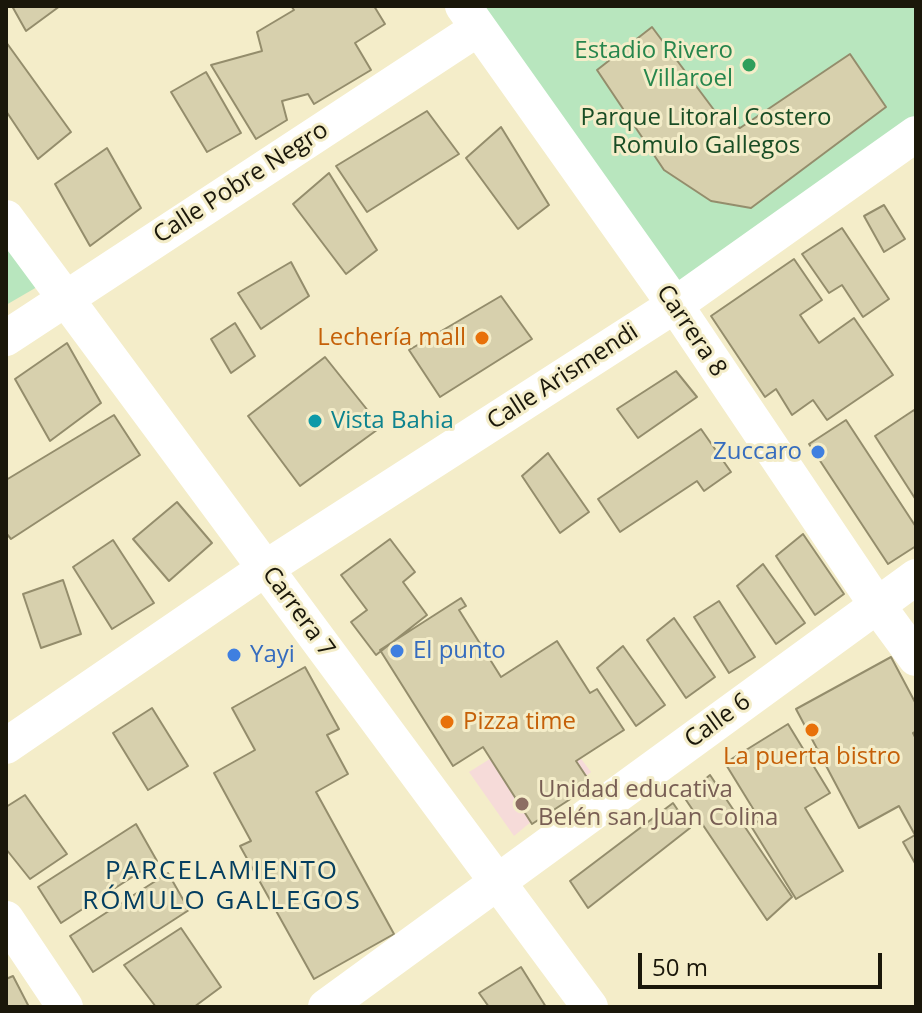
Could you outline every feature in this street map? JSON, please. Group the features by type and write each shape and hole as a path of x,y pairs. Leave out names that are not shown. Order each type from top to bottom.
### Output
{"street":[{"name":"Calle Pobre Negro","path":"6,338 470,17"},
{"name":"Carrera 8","path":"470,17 675,305 916,658"},
{"name":"Calle Arismendi","path":"6,746 266,568 675,305 916,134"},
{"name":"Carrera 7","path":"6,218 590,1007"},
{"name":"Calle 6","path":"326,1007 916,577"},
{"path":"6,919 65,1007"}],"shaded area":[{"name":"Unidad educativa Belén san Juan Colina","path":"552,720 591,772 514,836 469,772"}],"green space":[{"name":"Parque Litoral Costero Romulo Gallegos","path":"463,6 916,6 916,139 675,305"},
{"path":"6,242 37,287 6,305"}],"building":[{"path":"12,6 60,6 26,31"},
{"path":"291,6 374,6 385,24 355,43 371,70 314,104 308,94 282,101 287,120 256,139 211,65 262,51 257,32 294,10"},
{"path":"652,27 720,118 740,128 850,54 886,107 751,208 711,201 664,170 597,70"},
{"path":"6,42 71,132 38,159 6,111"},
{"path":"206,72 241,133 207,152 171,92"},
{"path":"427,111 459,154 367,212 336,166"},
{"path":"501,127 549,205 518,229 466,158"},
{"path":"107,148 141,208 90,246 55,184"},
{"path":"329,173 377,250 346,274 293,204"},
{"path":"884,205 905,239 884,252 864,216"},
{"path":"842,228 889,299 863,317 842,285 829,293 802,254"},
{"path":"794,259 822,300 800,315 819,343 854,318 893,375 827,420 813,400 792,415 776,389 765,397 711,316"},
{"path":"291,262 309,296 261,329 238,293"},
{"path":"501,296 532,339 440,397 409,350"},
{"path":"235,323 255,356 231,373 211,339"},
{"path":"67,343 101,403 50,441 15,379"},
{"name":"Vista Bahia","path":"325,357 381,427 300,486 248,416"},
{"path":"676,371 697,397 638,438 617,409"},
{"path":"914,410 916,414 916,500 875,436"},
{"path":"114,415 140,455 11,539 6,533 6,480"},
{"path":"846,420 916,527 916,546 888,564 809,444"},
{"path":"701,429 731,472 704,491 697,481 620,532 598,499"},
{"path":"548,453 589,512 560,533 522,476"},
{"path":"177,502 212,543 169,581 133,539"},
{"path":"803,534 844,594 815,615 776,556"},
{"path":"390,539 415,572 403,582 427,615 376,655 351,622 367,610 341,575"},
{"path":"113,540 154,603 112,629 73,567"},
{"path":"763,564 805,623 776,644 737,586"},
{"path":"63,580 81,634 41,648 23,594"},
{"path":"461,598 466,606 459,610 501,677 557,641 590,693 597,689 624,730 576,761 592,785 532,824 483,747 453,766 380,650"},
{"path":"719,601 755,657 729,673 694,617"},
{"path":"674,618 715,677 686,698 647,640"},
{"path":"623,646 665,705 636,726 597,668"},
{"path":"891,657 916,704 916,731 913,733 916,739 916,865 903,842 915,835 899,806 859,828 796,709"},
{"path":"305,667 339,729 327,735 348,774 316,792 394,934 314,979 240,846 251,841 214,773 255,750 232,708"},
{"path":"152,708 188,766 148,790 113,733"},
{"path":"788,724 830,793 805,808 843,871 796,899 751,826 760,820 725,763"},
{"path":"710,775 792,897 767,920 684,797"},
{"path":"25,795 67,854 30,879 6,849 6,807"},
{"path":"673,803 690,828 588,908 570,881"},
{"path":"136,824 157,861 61,923 38,887"},
{"path":"168,873 189,910 93,972 70,936"},
{"path":"181,928 221,987 194,1007 156,1007 124,965"},
{"path":"521,967 546,1007 489,1007 479,993"},
{"path":"13,976 29,1007 6,1007 6,979"}],"place":[{"name":"Estadio Rivero Villaroel","path":"749,65"},
{"name":"Lechería mall","path":"482,338"},
{"name":"Vista Bahia","path":"315,421"},
{"name":"Zuccaro","path":"818,452"},
{"name":"El punto","path":"397,651"},
{"name":"Yayi","path":"234,655"},
{"name":"Pizza time","path":"447,722"},
{"name":"La puerta bistro","path":"812,730"},
{"name":"Unidad educativa Belén san Juan Colina","path":"522,804"}],"district":[{"name":"PARCELAMIENTO RÓMULO GALLEGOS","path":"222,887"}]}
